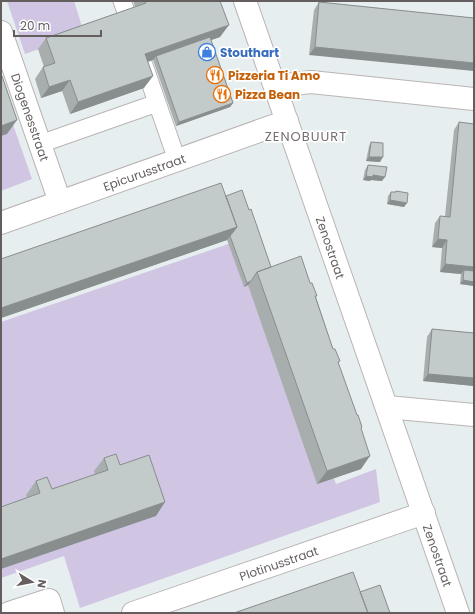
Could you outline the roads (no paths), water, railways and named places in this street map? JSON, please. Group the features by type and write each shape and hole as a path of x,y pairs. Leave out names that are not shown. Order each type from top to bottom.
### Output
{"street":[{"name":"Zenostraat","path":"245,1 388,407 458,613"},
{"name":"Diogenesstraat","path":"1,32 60,202"},
{"path":"276,86 311,82 474,99"},
{"name":"Epicurusstraat","path":"1,223 287,120"},
{"path":"388,407 474,415"},
{"name":"Plotinusstraat","path":"133,613 424,513"},
{"path":"9,613 49,600 53,613"}],"lane":[{"path":"144,65 177,160"},
{"path":"40,144 157,103"}],"place":[{"name":"Stouthart","path":"207,52"},
{"name":"Pizzeria Ti Amo","path":"215,75"},
{"name":"Pizza Bean","path":"222,94"}],"district":[{"name":"ZENOBUURT","path":"306,136"}]}
